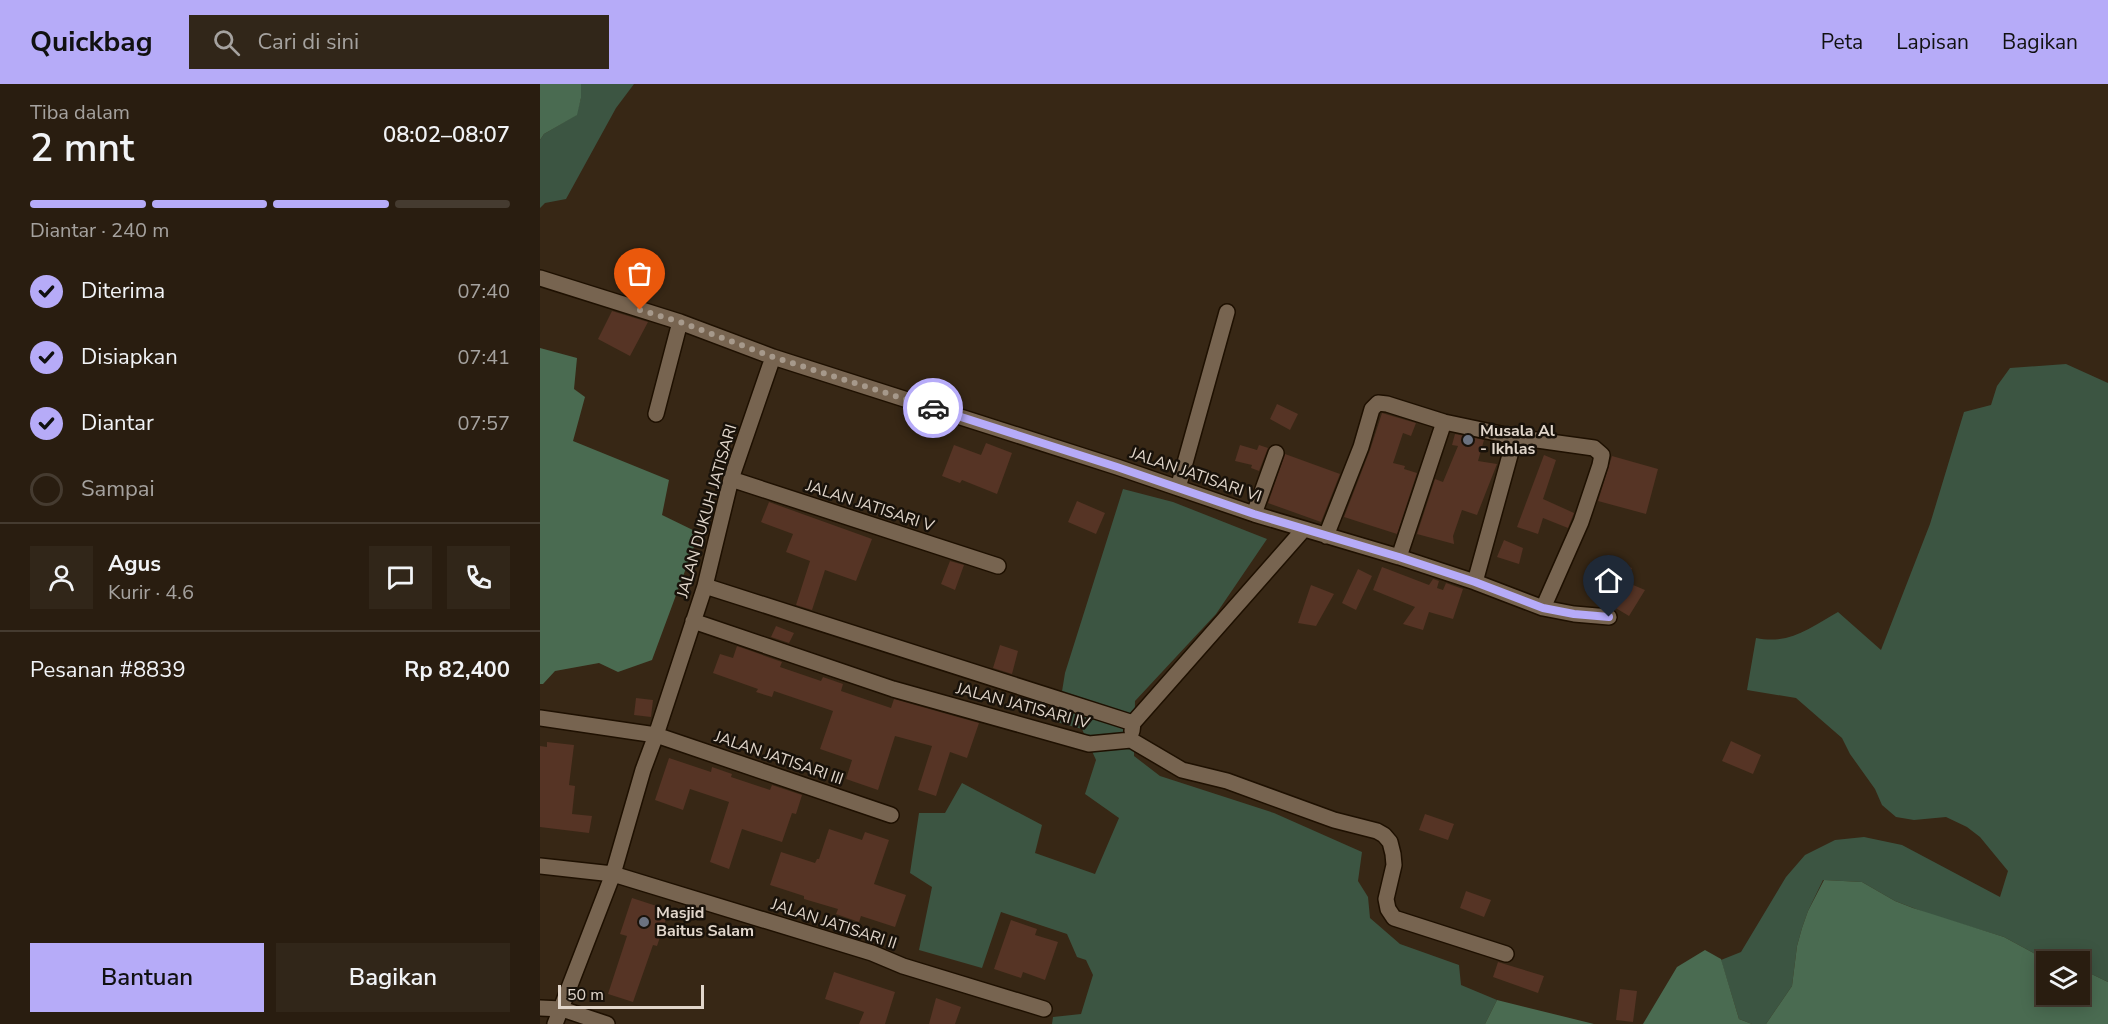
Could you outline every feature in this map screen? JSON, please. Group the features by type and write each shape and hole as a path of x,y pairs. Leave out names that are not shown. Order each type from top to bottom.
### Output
{"street":[{"path":"540,278 680,322 773,357"},
{"path":"1178,488 1227,312"},
{"path":"656,414 680,322"},
{"name":"JALAN JATISARI VI","path":"773,357 1254,514 1399,557 1475,582 1543,608 1609,617"},
{"name":"JALAN DUKUH JATISARI","path":"555,1024 613,874 643,770 705,586 731,479 773,357"},
{"path":"1326,536 1361,447 1374,405 1387,404 1444,422 1515,437 1594,448 1602,455 1600,465 1581,522 1543,608"},
{"path":"1399,557 1444,422"},
{"path":"1475,582 1515,437"},
{"path":"1254,514 1276,453"},
{"name":"JALAN JATISARI V","path":"731,479 998,566"},
{"path":"1304,529 1133,723 1131,740 1182,770 1227,781 1334,820 1384,835 1390,842 1393,854 1394,865 1386,899 1388,909 1394,918 1506,954"},
{"path":"705,586 1133,723"},
{"name":"JALAN JATISARI IV","path":"693,621 893,689 1089,744 1131,740"},
{"path":"540,718 656,735"},
{"name":"JALAN JATISARI III","path":"656,735 891,814"},
{"path":"540,866 613,874"},
{"name":"JALAN JATISARI II","path":"613,874 872,953 903,966 1044,1009"},
{"path":"540,1008 562,1010 607,1024"}],"green space":[{"path":"540,84 581,84 581,98 577,115 544,134 540,140"},
{"path":"581,84 634,84 616,108 566,199 545,203 540,208 540,140 544,134 576,115 581,98"},
{"path":"540,348 577,358 574,389 585,397 573,441 669,480 662,515 699,533 652,660 618,672 599,663 555,671 543,684 540,684"},
{"path":"2066,364 2108,383 2108,982 2090,973 2090,951 2036,951 2036,954 2004,937 1895,901 1862,882 1823,880 1802,928 1797,946 1792,986 1766,1024 1752,1024 1739,1019 1721,960 1741,952 1786,877 1805,855 1835,840 1864,837 1902,845 2000,897 2008,871 1980,837 1967,827 1946,817 1914,820 1896,817 1882,805 1875,789 1850,754 1842,738 1796,698 1747,690 1756,638 1779,639 1799,634 1838,612 1881,650 1930,524 1964,412 1991,405 1997,386 2010,368"},
{"path":"1123,489 1173,502 1267,539 1216,614 1135,701 1134,756 1160,776 1274,813 1362,852 1358,881 1368,897 1370,918 1400,944 1459,965 1461,985 1497,1000 1485,1024 1052,1024 1053,1017 1081,1014 1093,975 1086,960 1077,957 1067,934 1001,912 982,968 919,950 932,887 910,873 919,813 945,813 962,783 1042,825 1035,853 1095,874 1119,818 1085,794 1096,760 1082,729 1057,722 1065,673"},
{"path":"1824,880 1862,882 1895,901 2004,937 2036,954 2036,1005 2090,1005 2090,973 2108,982 2108,1024 1766,1024 1792,986 1797,946 1808,911"},
{"path":"1705,950 1721,959 1739,1019 1752,1024 1643,1024 1677,967"},
{"path":"1497,1000 1594,1024 1485,1024"}],"building":[{"path":"612,311 648,322 630,356 598,339"},
{"path":"1277,404 1298,414 1290,430 1270,419"},
{"path":"1382,413 1416,423 1411,436 1403,433 1393,463 1405,466 1404,469 1417,473 1397,534 1344,517"},
{"path":"1455,434 1484,440 1478,461 1497,464 1477,515 1462,510 1453,536 1454,544 1417,534 1435,479 1443,482 1458,446 1452,445"},
{"path":"986,443 1012,453 997,494 962,480 960,483 942,476 954,445 981,455"},
{"path":"1240,445 1257,450 1259,445 1268,448 1259,471 1251,468 1252,465 1235,461"},
{"path":"1285,454 1340,474 1321,522 1268,503"},
{"path":"1544,455 1556,460 1543,499 1574,513 1568,528 1543,518 1538,534 1517,527"},
{"path":"1612,456 1658,469 1646,514 1598,501"},
{"path":"1077,501 1105,513 1096,534 1068,522"},
{"path":"769,502 872,539 856,581 825,570 812,610 796,605 810,561 786,552 793,534 761,522"},
{"path":"1504,540 1523,548 1519,564 1497,557"},
{"path":"950,561 964,565 955,590 941,584"},
{"path":"1612,561 1632,568 1626,582 1602,587"},
{"path":"1382,567 1429,585 1433,579 1439,581 1437,588 1443,590 1446,583 1463,589 1453,619 1429,612 1423,630 1403,624 1415,607 1373,590"},
{"path":"1358,569 1372,576 1356,610 1342,603"},
{"path":"1626,582 1645,590 1629,616 1614,607"},
{"path":"1311,585 1334,594 1316,626 1298,623"},
{"path":"776,626 794,633 789,643 771,637"},
{"path":"1000,645 1018,651 1012,674 993,668"},
{"path":"737,646 782,662 780,667 821,681 823,677 843,684 841,691 891,708 894,699 979,723 967,758 950,752 936,796 918,790 932,746 895,736 878,790 846,779 852,760 820,749 833,711 774,691 772,697 756,692 758,689 713,673 720,654 733,658"},
{"path":"636,698 653,700 651,717 634,715"},
{"path":"1731,741 1761,755 1753,774 1722,761"},
{"path":"547,742 574,745 569,785 575,786 572,814 592,816 589,833 540,827 540,746 547,747"},
{"path":"669,758 711,772 712,767 732,774 731,777 770,790 772,785 802,795 796,814 792,813 782,842 742,829 729,869 710,862 729,802 690,789 683,810 655,800"},
{"path":"1425,814 1454,824 1448,840 1419,830"},
{"path":"829,829 862,840 865,832 889,840 874,884 906,895 895,927 861,916 859,922 836,914 838,909 804,899 804,896 770,885 781,852 815,863 819,859"},
{"path":"1466,891 1491,900 1484,917 1460,908"},
{"path":"632,898 669,910 657,946 653,945 633,1002 608,994 627,936 620,934"},
{"path":"1011,920 1037,929 1035,935 1058,942 1045,980 1023,972 1021,978 994,969"},
{"path":"1498,962 1544,976 1538,993 1493,977"},
{"path":"834,972 895,992 885,1024 859,1024 864,1012 825,999"},
{"path":"1620,989 1637,991 1633,1022 1616,1020"},
{"path":"936,998 961,1007 955,1024 929,1024"}],"way so far":[{"path":"640,310 680,322 773,357 933,408"}],"place":[{"name":"Musala Al - Ikhlas","path":"1468,440"},
{"name":"Masjid Baitus Salam","path":"644,922"}],"route":[{"path":"933,408 1254,514 1399,557 1475,582 1543,608 1609,617"}]}
